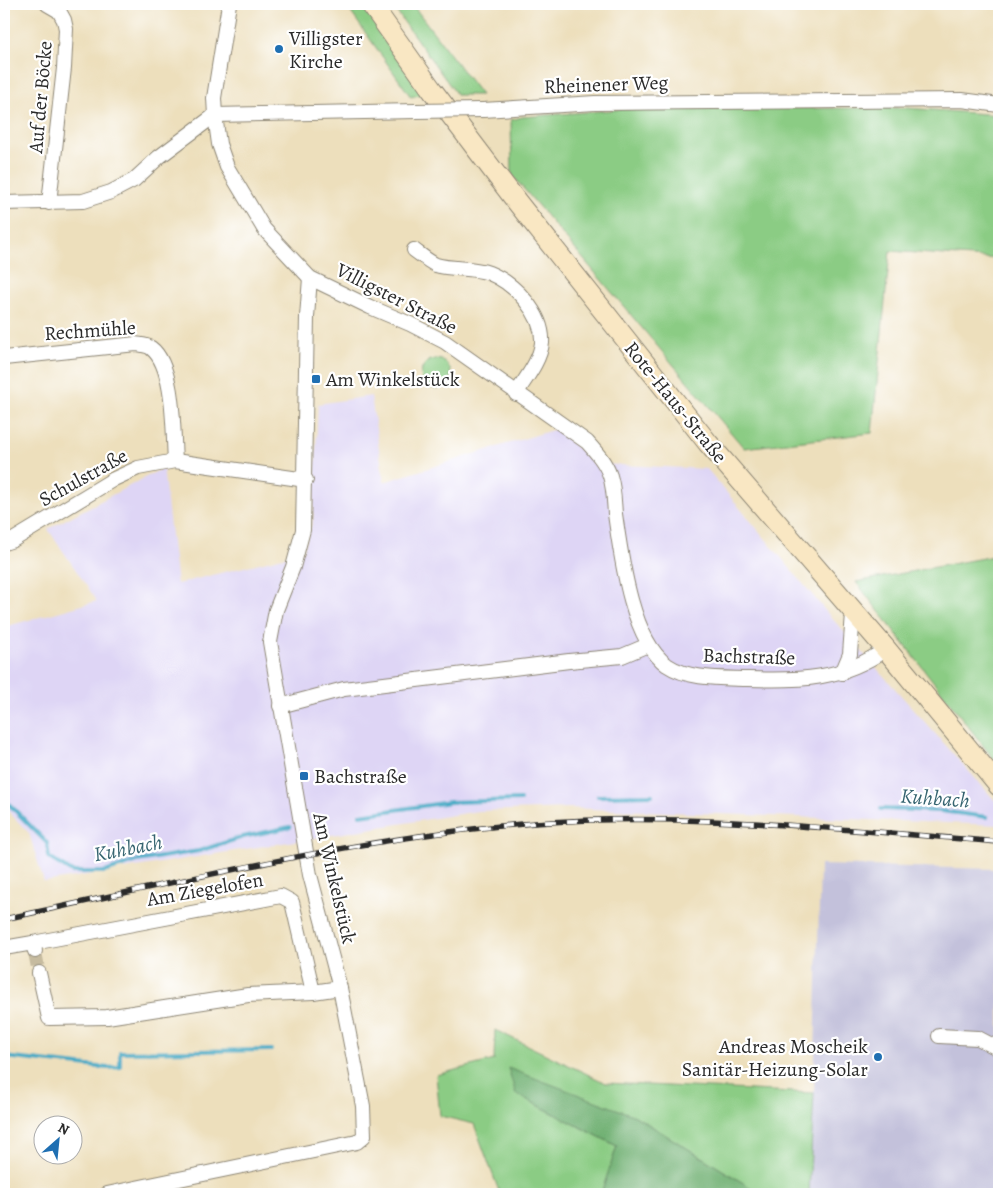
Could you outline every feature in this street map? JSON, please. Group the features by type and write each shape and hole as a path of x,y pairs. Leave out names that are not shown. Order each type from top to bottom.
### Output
{"main road":[{"name":"Rote-Haus-Straße","path":"371,4 432,90 708,443 886,649 999,786"}],"street":[{"name":"Auf der Böcke","path":"47,4 58,11 64,20 66,29 64,68 49,203"},
{"name":"Villigster Straße","path":"229,4 214,98 219,144 227,167 264,229 310,278 445,342 516,394 587,442 603,461 610,476 624,570 648,645"},
{"name":"Rheinener Weg","path":"215,115 483,110 595,103 720,100 962,100 999,105"},
{"path":"4,203 83,201 111,192 134,180 159,157 215,115"},
{"path":"414,250 436,264 488,272 508,282 530,308 540,327 542,344 534,365 516,394"},
{"name":"Am Winkelstück","path":"107,1194 357,1142 364,1136 366,1128 340,988 310,875 271,652 271,629 299,549 303,530 306,480 306,317 310,278"},
{"name":"Rechmühle","path":"4,358 136,344 150,346 158,355 165,370 170,395 175,461"},
{"name":"Schulstraße","path":"4,543 13,540 114,479 138,468 175,461 306,480"},
{"path":"842,673 850,654 853,613"},
{"path":"280,706 344,688 622,656 648,645"},
{"name":"Bachstraße","path":"648,645 667,665 686,673 704,677 785,681 842,673 886,649"},
{"name":"Am Ziegelofen","path":"4,948 34,948 281,896 292,902 313,992"},
{"path":"40,973 50,1018 107,1017 248,995 313,992 340,988"},
{"path":"939,1036 978,1038 999,1049"}],"shaded area":[{"path":"371,396 384,482 556,429 598,464 707,469 829,615 999,805 999,825 568,808 478,811 44,882 29,833 4,807 4,627 97,601 48,529 163,468 177,584 303,552 313,520 318,404"},
{"path":"820,865 999,869 999,1194 809,1194 814,1093"}],"green space":[{"path":"345,4 362,4 427,93 411,97"},
{"path":"391,4 412,4 481,95 457,95"},
{"path":"907,108 999,115 999,259 890,251 872,433 744,448 512,175 511,120 522,117 625,109"},
{"path":"436,359 447,363 451,374 447,385 436,389 425,385 421,374 425,363"},
{"path":"999,555 999,766 856,582"},
{"path":"495,1030 606,1083 814,1093 809,1194 761,1194 635,1116 516,1094 617,1146 601,1194 500,1194 474,1124 440,1116 436,1075 494,1060"},
{"path":"508,1068 635,1116 761,1194 601,1194 617,1146 516,1094"}],"waterway":[{"name":"Kuhbach","path":"598,796 652,795"},
{"name":"Kuhbach","path":"4,799 47,843 49,858 72,872 105,872 137,861 199,851 243,837 290,827"},
{"name":"Kuhbach","path":"360,815 450,802 520,800"},
{"name":"Kuhbach","path":"881,809 941,811 987,817"},
{"path":"4,1057 108,1068 120,1067 120,1052 271,1050"}],"tunnel":[{"path":"35,952 39,973"}],"railway":[{"path":"4,919 268,862 401,839 535,823 593,820 709,821 999,842"}],"place":[{"name":"Villigster Kirche","path":"279,49"},
{"name":"Am Winkelstück","path":"316,379"},
{"name":"Bachstraße","path":"304,776"},
{"name":"Andreas Moscheik Sanitär-Heizung-Solar","path":"878,1057"}]}
